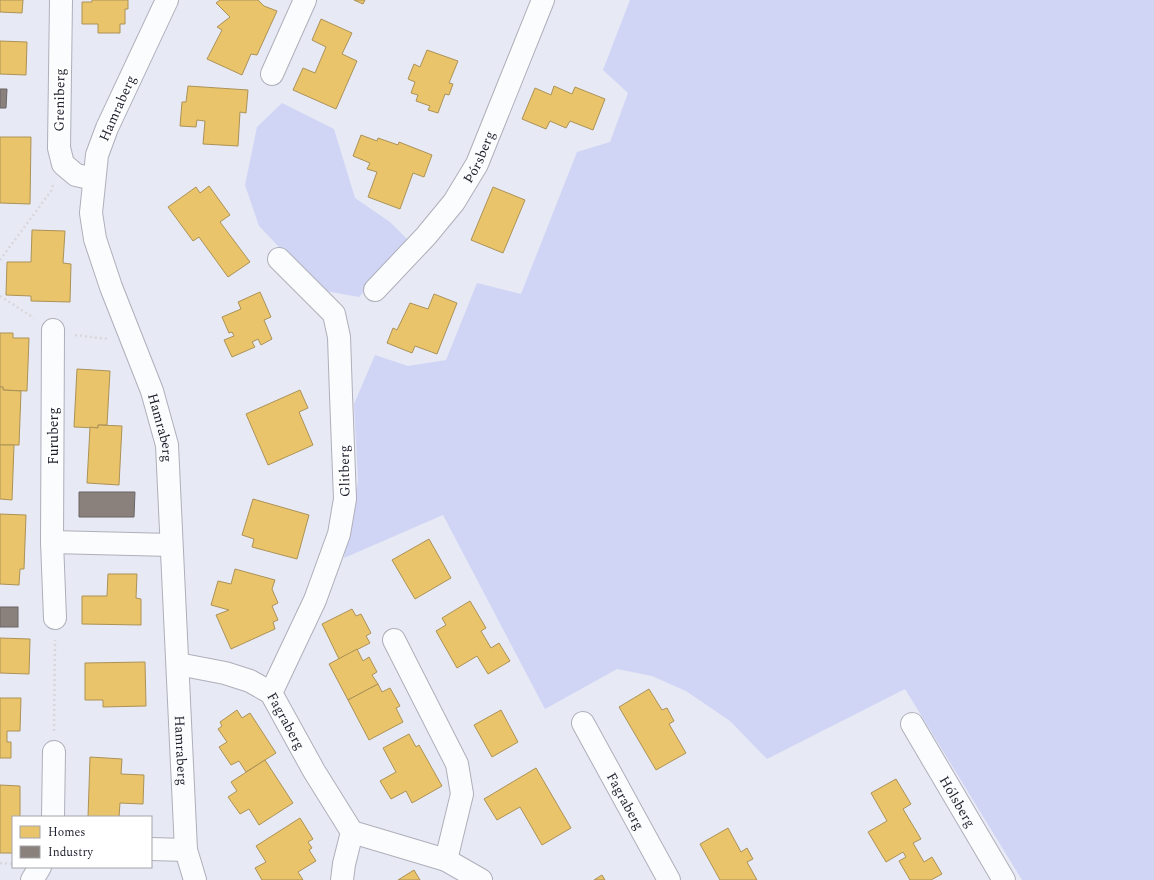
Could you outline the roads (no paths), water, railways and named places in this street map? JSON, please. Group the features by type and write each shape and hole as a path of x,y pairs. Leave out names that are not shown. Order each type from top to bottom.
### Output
{"street":[{"name":"Greniberg","path":"61,0 59,148 63,164 76,175 94,179"},
{"name":"Hamraberg","path":"167,0 107,128 97,156 92,212 95,239 111,287 152,391 167,445 186,850 195,880"},
{"name":"Þórsberg","path":"375,290 426,236 454,202 473,170 543,0"},
{"path":"272,74 301,2"},
{"name":"Glitberg","path":"271,693 315,600 339,534 345,499 340,396 340,337 334,314 279,259"},
{"name":"Furuberg","path":"53,330 52,542 55,618"},
{"path":"52,542 171,546"},
{"path":"394,640 457,764 462,794 446,860"},
{"name":"Fagraberg","path":"178,664 225,673 250,681 271,693 314,771 352,832"},
{"name":"Fagraberg","path":"582,723 669,880"},
{"name":"Hólsberg","path":"912,724 1004,880"},
{"path":"53,816 54,752"},
{"path":"342,880 344,864 352,832 446,860 481,880"},
{"path":"152,849 186,850"},
{"path":"32,880 39,868"}]}
